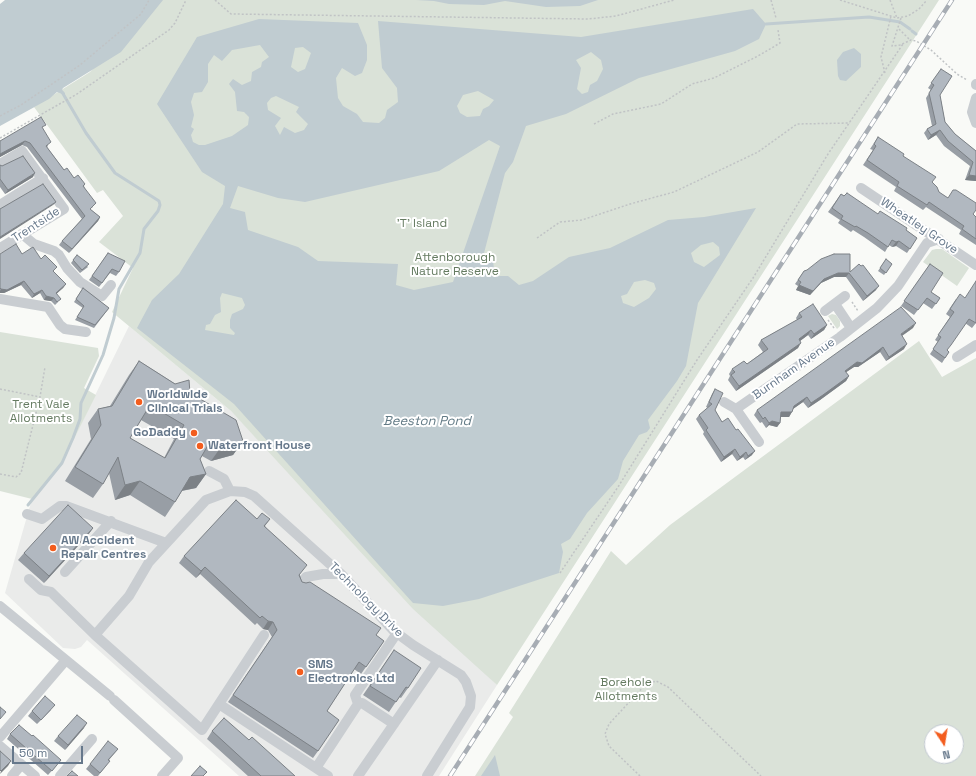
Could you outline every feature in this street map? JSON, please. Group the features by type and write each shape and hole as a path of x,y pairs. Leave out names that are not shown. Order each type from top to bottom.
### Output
{"street":[{"path":"976,98 972,112 976,123"},
{"name":"Trentside","path":"0,164 22,151 64,209 0,248"},
{"path":"0,205 42,178"},
{"name":"Wheatley Grove","path":"861,188 940,239 976,265"},
{"path":"22,234 34,244 54,251 59,255 67,268 80,282 102,296 111,285"},
{"name":"Burnham Avenue","path":"736,409 863,319 892,293 927,243 940,239"},
{"path":"825,311 845,296"},
{"path":"0,299 48,307 65,329 86,332"},
{"path":"835,304 851,328"},
{"path":"957,357 976,345"},
{"path":"724,402 736,409 759,442"},
{"path":"95,635 129,596 142,572 166,543 206,500 218,494 230,491 224,479 209,471"},
{"name":"Technology Drive","path":"230,491 245,492 254,496 341,574 397,633 460,675 469,688 471,696 470,707 427,776"},
{"path":"27,514 42,519 60,506 66,506 111,521 166,543"},
{"path":"65,572 111,521"},
{"path":"301,584 306,577 323,574 341,574"},
{"path":"29,579 41,590 51,592 95,635 202,730 264,635"},
{"path":"0,606 112,698 178,758 162,776"},
{"path":"358,704 355,695 397,633"},
{"path":"0,737 66,660"},
{"path":"358,776 438,660"},
{"path":"358,704 362,703 394,724"},
{"path":"219,704 328,776"},
{"path":"316,768 358,704"},
{"path":"60,776 92,739"},
{"path":"0,746 35,776"},
{"path":"12,776 21,765"}],"path":[{"path":"0,116 21,105 80,65 141,14 149,0"},
{"path":"0,138 62,103 109,73 169,30 176,23 186,0"},
{"path":"216,0 231,14 588,19 616,16 674,0"},
{"path":"771,0 776,18"},
{"path":"840,0 901,19 918,9 927,0"},
{"path":"890,0 897,18"},
{"path":"885,73 882,51 891,16"},
{"path":"901,19 899,29 892,46 903,44 910,40"},
{"path":"899,29 910,40 916,41 927,47 957,74 976,84"},
{"path":"594,124 613,114 661,104 692,84 714,78 752,59 780,43 778,30"},
{"path":"560,573 618,487 697,360 753,278 828,154 885,73 903,44"},
{"path":"537,238 560,222 582,220 630,204 674,192 710,173 758,152 797,124 850,123"},
{"path":"845,296 847,295 863,319"},
{"path":"825,311 824,312 840,336"},
{"path":"0,474 16,476 21,473 40,397 45,367"},
{"path":"0,389 40,397"},
{"path":"640,776 609,746 605,734 609,724 645,685 656,681 668,687 761,776"}],"shaded area":[{"path":"129,326 231,411 497,685 439,776 239,776 87,640 81,647 75,649 63,648 5,593 32,499 62,463"}],"green space":[{"name":"Attenborough Nature Reserve","path":"157,0 939,0 497,685 413,609 231,411 112,312 133,268 99,242 123,216 103,190 97,193 34,107 90,72"},
{"path":"942,249 969,268 957,286 923,262 932,250"},
{"path":"832,314 836,315 840,321 840,326 837,329 828,316"},
{"name":"Trent Vale Allotments","path":"0,332 98,348 99,356 84,388 96,395 62,463 32,499 0,491"},
{"name":"Borehole Allotments","path":"919,341 942,377 976,358 976,776 475,776 513,717 509,713 611,551 626,565 670,525"}],"water":[{"path":"5,0 163,0 121,52 63,88 62,90 65,95 57,92 49,99 0,126 0,4"},
{"path":"416,0 598,0 580,6 546,7 505,1 484,5 449,4"},
{"name":"Beeston Pond","path":"753,9 766,24 759,39 735,51 639,78 566,114 526,126 513,162 505,173 484,253 493,261 494,269 499,276 508,276 519,285 533,281 569,257 610,248 668,220 704,217 756,208 698,303 686,366 677,381 648,420 650,428 647,432 639,435 623,461 618,479 587,513 570,539 561,544 563,552 559,573 479,599 443,606 413,603 234,404 137,328 152,300 179,274 223,204 225,186 202,172 157,104 197,37 259,19 358,23 367,45 367,60 362,73 355,76 342,68 336,78 338,98 343,106 357,114 363,122 379,123 385,118 387,110 398,102 397,88 382,68 378,21 581,37","holes":["260,45 269,57 262,62 261,67 252,72 251,81 242,85 233,79 229,84 235,92 237,111 244,112 249,117 248,125 232,136 205,145 199,145 193,142 191,135 194,129 191,127 194,115 191,102 194,93 202,92 208,82 208,64 214,55 222,61 232,50","303,47 311,53 305,69 298,72 291,67 295,48","591,52 601,60 603,69 597,81 590,85 588,92 582,94 577,89 581,68 576,60","478,91 494,100 489,106 483,109 480,116 467,117 460,113 457,106 463,95","276,96 299,107 296,112 308,124 304,130 295,133 284,127 280,135 275,126 281,118 268,110 267,103 271,98","489,140 500,146 453,282 414,290 396,285 398,264 318,261 298,247 248,230 245,212 230,208 238,186 278,198 305,202 439,171","713,242 719,247 720,255 704,267 694,262 691,253 701,245","645,280 654,283 656,289 649,298 634,307 623,303 621,296 627,294 634,282","222,293 242,298 245,305 243,309 232,314 230,320 230,328 235,333 234,335 205,330 206,325 210,324 215,315 221,312 220,298"]},
{"path":"854,48 861,54 861,67 846,81 840,80 838,76 837,60 843,52"},
{"path":"495,755 500,776 481,776"}],"building":[{"path":"941,69 952,76 940,95 945,122 955,134 976,151 976,176 969,175 973,162 948,141 940,130 931,135 927,129 936,124 929,93 934,85 931,83"},
{"path":"41,117 46,125 42,127 51,142 46,146 64,170 67,168 74,178 78,175 85,184 83,186 96,203 90,209 100,217 72,249 62,241 85,216 30,143 25,141 0,154 0,141"},
{"path":"878,137 904,154 903,156 936,177 932,182 937,187 939,192 948,198 953,190 956,190 976,203 976,210 973,214 976,217 976,239 962,229 964,226 929,202 927,205 897,186 899,182 867,160 876,146 874,144"},
{"path":"23,156 35,173 8,190 0,179 0,165 2,166"},
{"path":"43,184 56,202 0,237 0,209"},
{"path":"847,193 878,214 880,211 907,228 906,230 917,238 910,249 899,241 896,242 892,240 888,247 868,233 841,219 843,216 832,208 841,194 844,196"},
{"path":"16,244 22,254 33,247 41,259 45,255 57,267 53,271 66,284 56,293 61,299 57,302 54,298 46,296 42,290 34,294 24,281 7,290 0,288 0,254"},
{"path":"108,253 125,261 119,272 112,269 102,283 92,276"},
{"path":"834,254 850,254 850,272 859,264 861,266 863,265 879,286 867,296 849,273 838,273 824,279 813,291 799,285 801,282 798,280 804,271 821,259"},
{"path":"77,255 89,264 82,270 73,260"},
{"path":"886,259 892,264 886,273 880,268"},
{"path":"930,264 943,273 931,292 940,298 936,304 927,298 918,310 904,301"},
{"path":"976,281 976,323 969,319 947,350 949,352 945,358 933,349 941,337 938,335 954,312 950,309 960,294 965,298"},
{"path":"83,288 109,308 95,325 77,317 84,306 76,299"},
{"path":"813,304 827,325 814,334 811,330 799,339 801,343 739,386 731,375 735,372 732,369 744,361 747,364 768,349 761,340 802,317 799,313"},
{"path":"901,307 916,323 901,334 907,344 889,357 883,347 862,363 857,362 845,371 849,376 811,403 807,397 794,406 792,412 781,412 780,423 772,421 769,423 765,417 763,419 757,410"},
{"name":"Waterfront House","path":"139,361 175,384 189,380 190,393 236,420 243,441 221,447 211,440 200,459 206,474 190,477 175,502 140,481 125,485 118,457 103,484 75,467 101,425 98,409 112,406","holes":["150,405 184,425 165,458 130,438"]},
{"path":"715,389 723,393 715,410 722,422 728,418 736,430 738,429 755,451 748,456 746,452 740,457 735,449 724,457 706,430 708,428 699,415 712,404 709,402"},
{"path":"236,500 257,519 262,513 270,519 264,526 307,565 299,575 302,582 310,582 381,628 376,635 384,641 366,667 359,662 327,711 339,720 318,751 233,695 277,630 273,622 268,621 262,616 260,618 205,567 201,571 184,556"},
{"name":"AW Accident Repair Centres","path":"68,505 93,528 49,576 24,553"},
{"path":"394,650 421,668 408,688 406,687 396,702 370,686"},
{"path":"45,696 55,705 41,720 32,711"},
{"path":"0,707 6,712 0,719"},
{"path":"77,715 87,723 68,745 58,736"},
{"path":"224,718 249,740 252,737 295,776 261,776 212,731"},
{"path":"19,725 32,736 33,735 61,760 52,771 10,734"},
{"path":"108,741 118,749 108,760 110,761 100,773 90,764"},
{"path":"0,751 11,761 1,771 0,770"},
{"path":"200,766 207,772 203,776 191,776"},
{"path":"72,771 78,776 67,776"}],"waterway":[{"path":"766,24 869,17 900,22 910,29"},
{"path":"912,31 916,34"},
{"path":"28,505 62,463 80,419 81,403 103,355 114,318 119,289 140,253 144,229 158,211 160,205 159,201 115,173 86,133 62,92"}],"railway":[{"path":"450,776 952,0"}],"place":[{"name":"Worldwide Clinical Trials","path":"139,402"},
{"name":"GoDaddy","path":"194,433"},
{"name":"Waterfront House","path":"200,446"},
{"name":"AW Accident Repair Centres","path":"53,548"},
{"name":"SMS Electronics Ltd","path":"300,672"}],"park label":[{"name":"'T' Island","path":"422,224"}]}
